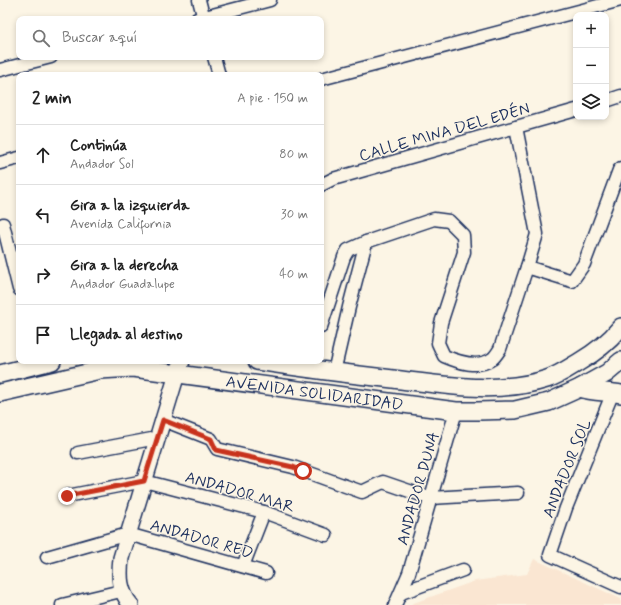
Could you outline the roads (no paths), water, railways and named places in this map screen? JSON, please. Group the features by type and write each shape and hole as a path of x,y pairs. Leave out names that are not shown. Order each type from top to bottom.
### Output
{"main road":[{"name":"AVENIDA SOLIDARIDAD","path":"297,364 310,365 334,372 462,388 508,387 547,379 564,371 599,350 621,327"},
{"path":"610,340 621,356"},
{"name":"AVENIDA SOLIDARIDAD","path":"0,393 100,370 179,367 456,412 515,410 549,402 580,388 607,373 621,361"},
{"path":"0,374 37,364"},
{"path":"580,388 592,392 617,393"}],"street":[{"path":"199,0 201,16"},
{"path":"209,16 270,0"},
{"path":"324,78 621,0"},
{"path":"0,70 39,60"},
{"path":"215,60 218,72"},
{"path":"609,100 621,96"},
{"name":"CALLE MINA DEL EDÉN","path":"324,184 333,179 573,111"},
{"path":"349,307 325,301 348,250 366,242 434,219 449,221 463,235 464,252 441,323 438,343 444,356 460,362 478,364 491,360 500,349 537,234 516,127"},
{"path":"0,163 16,159"},
{"path":"527,267 572,281 584,264 621,168"},
{"path":"3,224 16,267"},
{"path":"334,372 366,242"},
{"path":"131,605 121,591 119,574 121,558 179,367"},
{"name":"ANDADOR SOL","path":"617,393 566,508 550,555 621,587"},
{"name":"ANDADOR DUNA","path":"395,605 409,573 456,412"},
{"path":"163,420 211,439 216,450 293,467 362,492 383,482 430,498 518,493"},
{"path":"78,453 157,438"},
{"path":"67,496 144,481"},
{"name":"ANDADOR MAR","path":"144,481 264,512 326,534"},
{"path":"243,566 264,512"},
{"path":"47,557 128,534"},
{"name":"ANDADOR RED","path":"128,534 266,573"},
{"path":"401,593 463,570"},
{"path":"62,605 100,600 121,591"}]}
